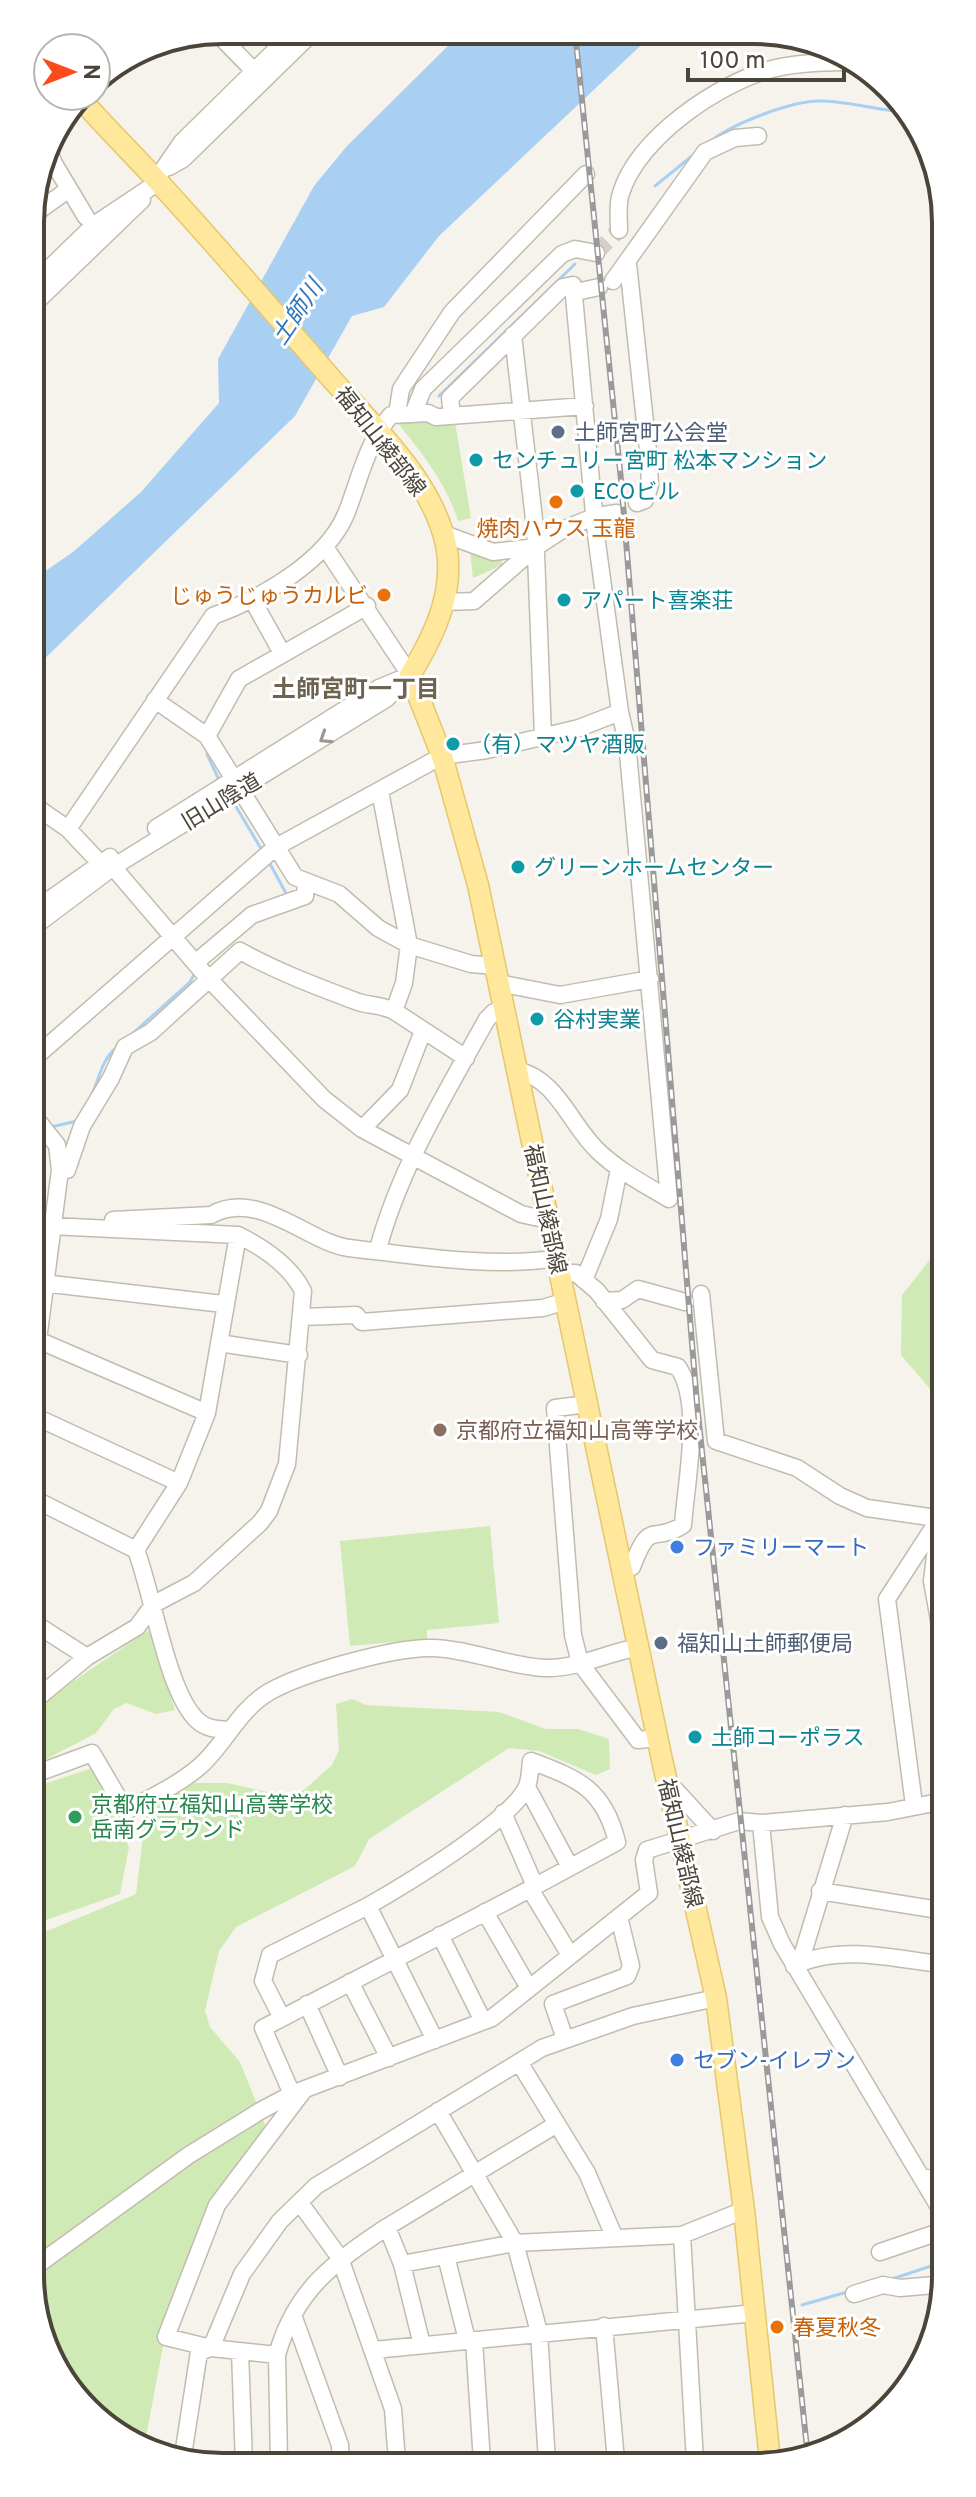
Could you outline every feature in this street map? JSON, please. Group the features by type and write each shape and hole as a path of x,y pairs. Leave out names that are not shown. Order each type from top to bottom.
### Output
{"main road":[{"name":"福知山綾部線","path":"93,112 158,182 414,476 444,534 448,579 444,602 426,649 410,675 442,756 478,885 716,1998 744,2210 769,2452"}],"street":[{"path":"228,44 254,71"},
{"path":"44,273 94,225 158,182 182,142 254,71 271,44"},
{"path":"44,294 301,44"},
{"path":"619,230 623,188 653,141 696,107 733,84 772,69 833,63"},
{"path":"576,292 606,284 628,264 640,240 705,152 735,138 758,136"},
{"path":"53,168 86,217"},
{"path":"413,414 401,389 452,312 586,174"},
{"path":"45,207 69,189"},
{"path":"413,414 423,389 562,254 575,249 596,253"},
{"path":"628,264 650,485 645,500 637,503"},
{"path":"413,414 450,398 563,287 573,285 596,516 620,712 627,742 669,1199 619,1169 596,1149 554,1091 533,1074 517,1070"},
{"path":"513,335 536,547 543,736"},
{"path":"450,398 452,416"},
{"path":"68,829 213,616 253,601 325,547 345,514 374,428 391,415 436,417 585,406"},
{"path":"444,602 474,601 536,547 562,530 596,516 617,513"},
{"path":"444,534 493,552 536,547"},
{"path":"44,904 235,784 379,688 410,675 325,547"},
{"path":"253,601 282,653"},
{"path":"207,736 239,679 367,606"},
{"path":"155,700 207,736 295,877 339,894 378,928 409,945 560,995 650,979"},
{"path":"44,1049 276,847 442,756 487,750 579,728 620,712"},
{"path":"380,791 409,945 404,983 394,1011"},
{"path":"44,812 68,829 107,865 208,978 324,1099 362,1129 521,1214 548,1220"},
{"path":"44,918 107,865"},
{"path":"195,963 252,915 305,896 306,882"},
{"path":"60,1170 67,1170 82,1126 111,1078 125,1047 151,1032 240,951 283,975 326,987 363,1003 374,1001 466,1058"},
{"path":"378,1249 397,1189 413,1156 487,1019 494,1012 504,1010"},
{"path":"362,1129 400,1090 423,1031"},
{"path":"44,1131 57,1145 60,1170 44,1275"},
{"path":"584,1280 609,1219 619,1169"},
{"path":"88,1228 97,1221 211,1215 223,1208 251,1209 290,1221 345,1248 494,1263 558,1265 576,1273 604,1301 652,1360 678,1367 687,1380 690,1400 683,1525 649,1535 642,1541 632,1567 623,1569"},
{"path":"44,1693 87,1657 137,1627 154,1604 194,1583 260,1523 269,1511 287,1464 303,1291 295,1275 238,1235 50,1226"},
{"path":"136,1550 179,1483 207,1413 223,1304 238,1235"},
{"path":"44,1283 223,1304"},
{"path":"604,1301 622,1300 638,1289 685,1302"},
{"path":"701,1294 716,1441 797,1468 840,1496 867,1508 932,1518"},
{"path":"302,1317 356,1315 362,1322 398,1322 543,1308 556,1304"},
{"path":"219,1343 299,1355"},
{"path":"44,1346 207,1413"},
{"path":"588,1404 555,1408 573,1635 580,1663 638,1740 658,1738"},
{"path":"44,1421 179,1483"},
{"path":"44,1504 136,1550 176,1688 199,1723 211,1729 228,1730"},
{"path":"914,1805 887,1599 932,1532"},
{"path":"44,1629 87,1657"},
{"path":"44,1771 92,1753 126,1811 200,1767 228,1730 269,1692 381,1654 434,1648 507,1664 548,1668 640,1647"},
{"path":"282,2018 263,1981 270,1955 406,1884 503,1813 527,1787 531,1761 577,1781 599,1796 612,1820 617,1842 263,2028 298,2092"},
{"path":"669,1783 713,1831"},
{"path":"527,1787 570,1867"},
{"path":"44,2260 189,2155 298,2092 483,2021 649,1893 644,1860 647,1850 739,1821 761,1823 888,1812 932,1803"},
{"path":"503,1813 532,1887 570,1955"},
{"path":"797,1965 845,1815"},
{"path":"761,1823 770,1917 932,2195"},
{"path":"820,1891 932,1909"},
{"path":"368,1906 435,2040"},
{"path":"485,1912 529,1988"},
{"path":"565,2039 553,2004 627,1976 631,1966 619,1917"},
{"path":"440,1935 483,2021"},
{"path":"797,1965 833,1954 862,1954 932,1963"},
{"path":"350,1982 389,2058"},
{"path":"184,2449 199,2352 211,2348 242,2274 280,2221 316,2186 519,2062 565,2039 633,2016 716,1998"},
{"path":"307,2004 340,2077"},
{"path":"519,2062 587,2173 614,2236"},
{"path":"277,2355 211,2348 166,2337 217,2205 298,2092"},
{"path":"438,2111 515,2243 539,2332 546,2453"},
{"path":"279,2453 277,2355 293,2315 318,2277 340,2258 387,2227 557,2124"},
{"path":"921,2177 932,2179"},
{"path":"300,2203 340,2258 393,2409 396,2453"},
{"path":"402,2264 515,2243 682,2235 744,2210"},
{"path":"387,2227 402,2264 422,2345"},
{"path":"880,2252 932,2234"},
{"path":"682,2235 695,2453"},
{"path":"446,2256 470,2340 481,2453"},
{"path":"854,2294 883,2285 900,2288 932,2285"},
{"path":"374,2350 755,2313"},
{"path":"293,2315 340,2453"},
{"path":"604,2326 615,2453"},
{"path":"240,2351 244,2453"}],"green space":[{"path":"396,421 455,422 471,518 458,521 440,480"},
{"path":"470,551 502,557 502,565 473,578"},
{"path":"932,1257 932,1390 901,1355 902,1295"},
{"path":"490,1526 499,1623 427,1630 427,1639 350,1646 340,1541"},
{"path":"149,1630 175,1710 156,1714 127,1703 114,1709 96,1733 44,1760 44,1701"},
{"path":"352,1699 366,1705 499,1712 546,1729 578,1729 609,1739 610,1769 596,1775 539,1751 509,1748 369,1839 355,1866 236,1927 219,1951 205,2011 210,2027 240,2062 272,2142 221,2202 171,2304 146,2436 113,2416 81,2384 68,2364 50,2321 44,2275 44,1932 136,1894 146,1812 195,1783 227,1783 289,1797 305,1789 332,1765 339,1750 336,1704"},
{"name":"京都府立福知山高等学校 岳南グラウンド","path":"92,1768 129,1847 120,1894 44,1921 44,1784"}],"water":[{"name":"土師川","path":"450,44 642,44 439,236 384,307 352,316 295,416 44,659 44,572 73,552 141,492 219,403 218,359 314,186 347,146"}],"waterway":[{"path":"711,141 748,120 808,102 829,101 893,111"},
{"path":"655,186 692,156"},
{"path":"439,396 575,264"},
{"path":"207,754 219,780"},
{"path":"232,800 263,852"},
{"path":"269,862 288,897"},
{"path":"131,1035 190,982 196,971"},
{"path":"91,1096 103,1065 116,1048"},
{"path":"51,1127 77,1121"},
{"path":"889,2280 932,2266"},
{"path":"802,2305 847,2292"}],"tunnel":[{"path":"596,253 619,230"}],"railway":[{"path":"576,44 621,480 697,1404 807,2445"}],"place":[{"name":"土師宮町公会堂","path":"558,432"},
{"name":"センチュリー宮町 松本マンション","path":"476,460"},
{"name":"ECOビル","path":"577,491"},
{"name":"焼肉ハウス 玉龍","path":"556,502"},
{"name":"じゅうじゅうカルビ","path":"384,595"},
{"name":"アパート喜楽荘","path":"564,600"},
{"name":"（有）マツヤ酒販","path":"453,744"},
{"name":"グリーンホームセンター","path":"518,867"},
{"name":"谷村実業","path":"537,1019"},
{"name":"京都府立福知山高等学校","path":"440,1430"},
{"name":"ファミリーマート","path":"677,1547"},
{"name":"福知山土師郵便局","path":"661,1643"},
{"name":"土師コーポラス","path":"695,1737"},
{"name":"京都府立福知山高等学校 岳南グラウンド","path":"75,1817"},
{"name":"セブン-イレブン","path":"677,2060"},
{"name":"春夏秋冬","path":"777,2327"}],"district":[{"name":"土師宮町一丁目","path":"356,689"}]}
